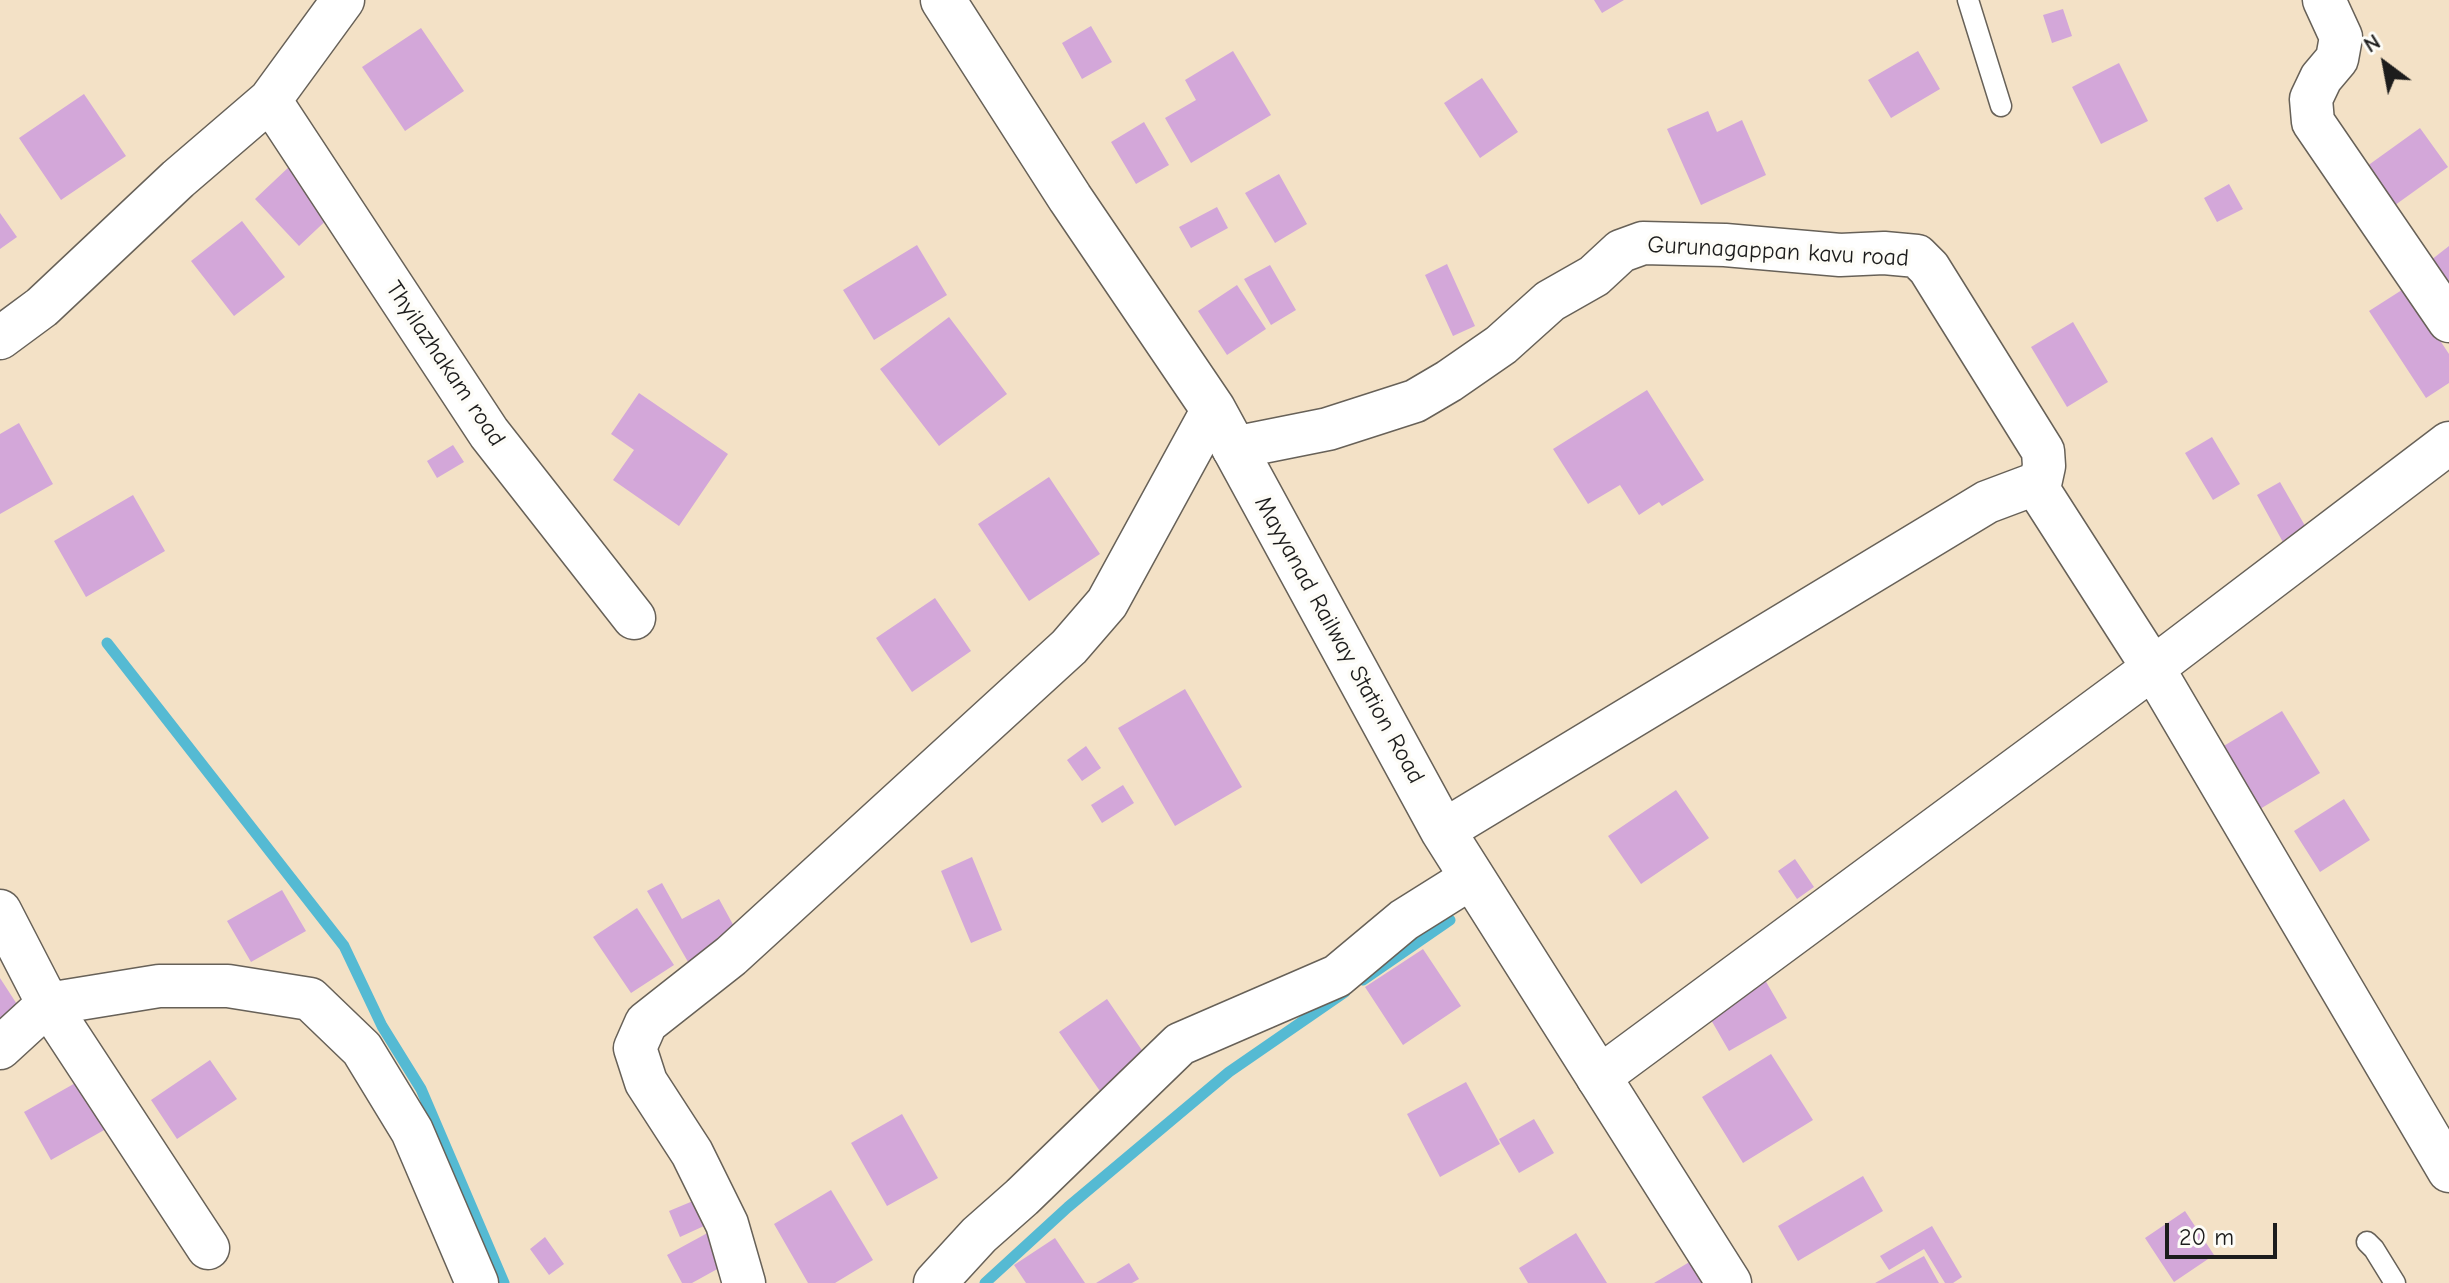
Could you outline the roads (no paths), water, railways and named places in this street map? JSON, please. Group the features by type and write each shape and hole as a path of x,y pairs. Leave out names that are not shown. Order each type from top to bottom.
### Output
{"main road":[{"name":"Mayyanad Railway Station Road","path":"943,0 1070,198 1213,409 1443,831 1729,1283"}],"street":[{"path":"0,338 42,307 178,179 270,100 343,0"},
{"path":"2324,0 2341,37 2337,59 2321,78 2311,99 2313,122 2449,321"},
{"name":"Thyilazhakam road","path":"270,100 489,433 634,618"},
{"name":"Gurunagappan kavu road","path":"1233,448 1328,429 1415,401 1501,345 1550,301 1594,276 1621,251 1643,243 1725,245 1840,255 1884,253 1917,256 1929,268 2043,451 2044,466 2039,489"},
{"path":"744,1283 727,1224 692,1153 646,1082 635,1048 646,1023 731,956 1069,647 1107,603 1213,409"},
{"path":"1598,1078 2153,668 2449,443"},
{"path":"1443,831 1987,502 2035,484 2153,668 2449,1171"},
{"path":"935,1283 979,1235 1180,1044 1337,976 1404,920 1471,878"},
{"path":"0,911 48,1004 208,1248"},
{"path":"0,1048 48,1004 159,986 228,986 310,999 362,1049 412,1131 477,1283"}],"lane":[{"path":"1968,0 2001,106"},
{"path":"2367,1242 2395,1283"}],"waterway":[{"path":"107,643 344,946 382,1026 421,1089 504,1283"},
{"path":"1363,980 1450,920"},
{"path":"985,1283 1068,1207 1229,1072 1345,992"}]}
